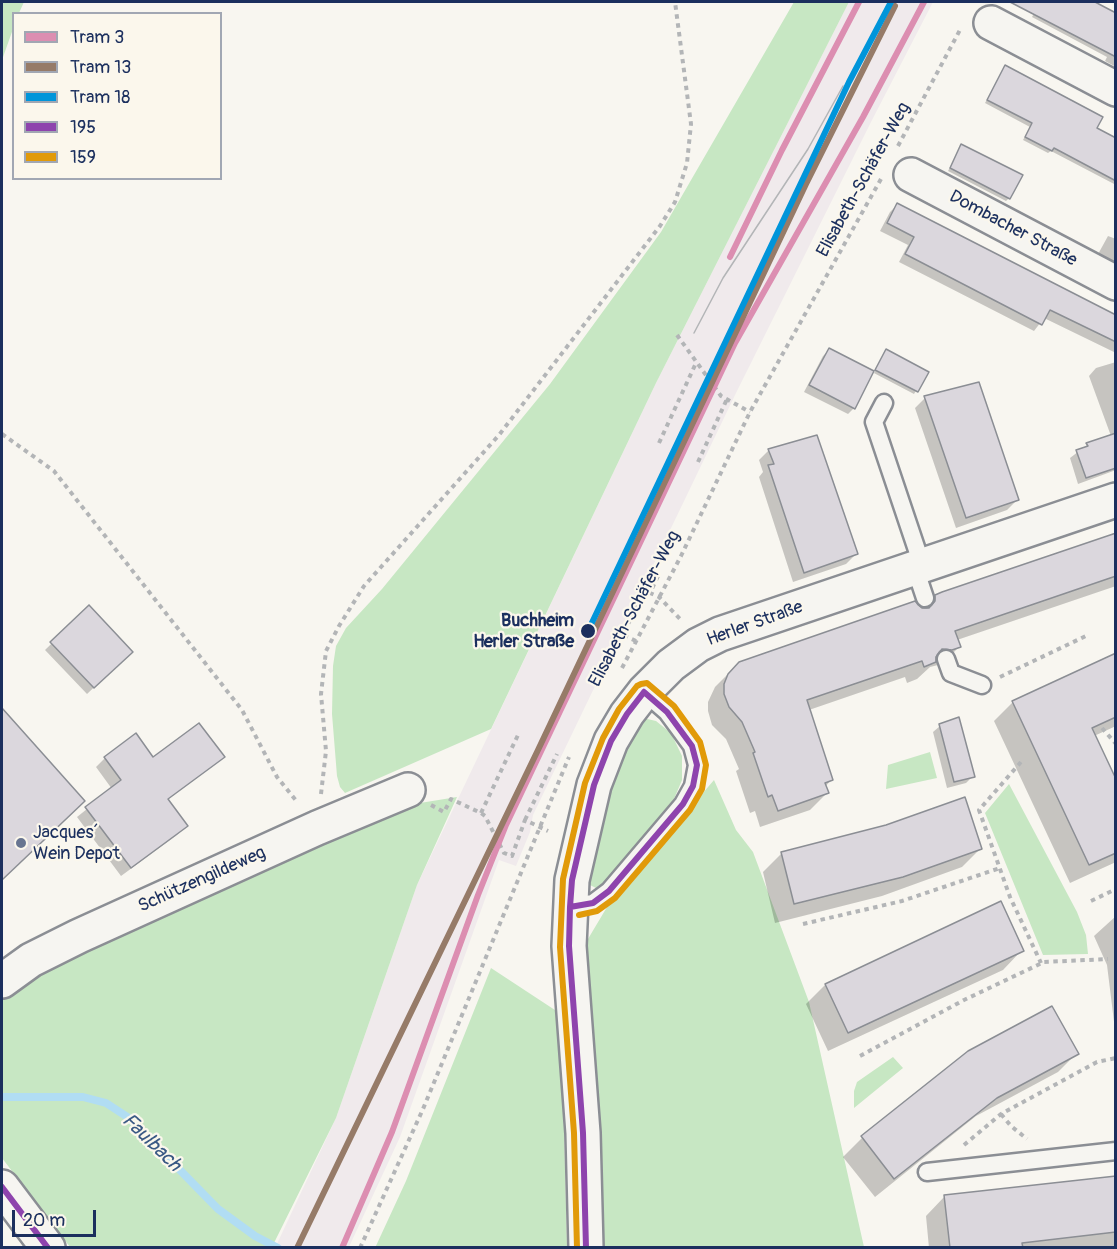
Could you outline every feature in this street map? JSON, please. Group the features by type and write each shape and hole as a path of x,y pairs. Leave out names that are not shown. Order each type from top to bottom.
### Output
{"street":[{"path":"978,23 1116,89"},
{"name":"Dombacher Straße","path":"896,168 1116,283"},
{"name":"Herler Straße","path":"586,1240 583,1132 570,946 572,880 594,785 611,741 627,714 633,681 671,665 698,645 746,625 921,577 1116,500"},
{"name":"Schützengildeweg","path":"2,981 31,960 79,936 317,828 408,790"},
{"path":"2,1187 48,1248"}],"lane":[{"path":"884,403 874,422 921,577"},
{"path":"946,659 951,673 982,685"},
{"path":"570,907 593,903 609,891 683,804 693,786 697,765 692,746 667,712 633,681"},
{"path":"927,1172 1116,1151"}],"path":[{"path":"317,828 326,751 321,694 326,651 339,626 364,586 499,435 653,235 675,202 687,163 691,124 675,2"},
{"name":"Elisabeth-Schäfer-Weg","path":"633,681 636,641 750,412 896,168 978,23"},
{"path":"677,335 721,396 750,412"},
{"path":"658,443 696,362"},
{"path":"698,462 727,399"},
{"path":"2,434 54,471 242,710 277,777 317,828"},
{"path":"636,641 623,634 651,572 658,576 650,593 659,597 679,617 698,645"},
{"path":"982,685 1088,635"},
{"path":"1102,728 1116,744"},
{"path":"481,813 518,735"},
{"path":"408,790 444,812 451,799 481,813 485,816 504,853 512,856 525,820 557,754"},
{"path":"360,1248 423,1109 570,756"},
{"path":"1021,762 979,810 1010,897 1041,963"},
{"path":"525,820 548,831"},
{"path":"803,924 902,901 1000,868"},
{"path":"1091,901 1116,889"},
{"path":"861,1056 964,1000 1041,963 1108,959"},
{"path":"959,1150 1001,1114 1097,1062 1116,1058"},
{"path":"1001,1114 1011,1126 1035,1146 1037,1160"}],"shaded area":[{"path":"849,2 933,2 736,393 533,815 530,832 516,866 499,860 400,1137 349,1247 275,1248 336,1118 417,885 656,383"}],"green space":[{"path":"2,2 24,2 19,12 12,12 12,32 2,60"},
{"path":"794,2 849,2 656,383 491,729 345,793 340,787 337,776 332,714 333,666 336,646 346,628 382,589 550,384 661,232"},
{"path":"643,718 656,721 671,733 682,756 682,780 674,799 603,884 596,888 588,884 597,829 622,748"},
{"path":"930,752 937,778 886,789 888,765"},
{"path":"714,780 736,830 753,852 809,1002 864,1247 603,1247 604,1227 585,944 610,902"},
{"path":"1009,784 1077,912 1086,935 1088,954 1043,955 985,813"},
{"path":"457,797 417,885 336,1118 272,1247 70,1247 2,1158 2,998 50,965 382,816 420,803"},
{"path":"491,968 561,1014 567,1247 375,1248 406,1181"},
{"path":"893,1057 903,1068 854,1108 854,1091 857,1082"}],"building":[{"path":"1010,2 1095,2 1116,13 1116,57"},
{"path":"1005,65 1103,117 1097,128 1116,138 1116,181 1054,148 1052,151 1025,137 1032,123 987,100"},
{"path":"961,144 1023,175 1010,199 950,168"},
{"path":"897,203 1116,315 1116,342 1050,310 1042,325 905,254 914,237 887,223"},
{"path":"829,348 874,371 855,409 809,385"},
{"path":"886,349 929,372 918,392 875,370"},
{"path":"979,382 1019,500 966,518 924,396"},
{"path":"1116,433 1116,468 1086,478 1076,450 1088,446 1086,443"},
{"path":"817,435 858,554 804,573 768,465 774,464 768,449"},
{"path":"1116,533 1116,576 955,631 961,647 952,650 942,649 936,657 936,662 924,667 922,661 807,700 833,780 825,783 829,793 778,811 772,795 768,797 753,753 755,752 742,722 729,707 724,694 724,684 728,674 739,662 915,601 922,608 929,608 935,601 935,595 942,592"},
{"path":"89,605 133,652 94,688 50,642"},
{"path":"1116,653 1116,717 1092,728 1116,779 1116,853 1089,865 1012,701"},
{"path":"2,708 85,801 2,880"},
{"path":"959,717 975,777 954,782 939,724"},
{"path":"199,723 225,757 168,799 188,826 131,868 85,807 121,780 104,757 136,733 153,757"},
{"path":"965,797 982,849 903,877 794,904 781,852 886,825"},
{"path":"1001,901 1024,951 848,1033 825,984"},
{"path":"1052,1006 1079,1054 997,1098 894,1179 861,1136 968,1051"},
{"path":"1116,1176 1116,1232 1022,1243 1023,1248 950,1248 944,1195"}],"waterway":[{"name":"Faulbach","path":"2,1097 83,1097 106,1103 129,1118 218,1209 255,1236 278,1248"}],"tram line":[{"name":"3","path":"730,257 782,150 859,2"},
{"name":"18","path":"588,631 849,82 891,2"},
{"name":"3","path":"342,1248 392,1132 478,895 506,825 735,343 863,117 924,2"},
{"name":"13","path":"297,1248 538,750 806,184 895,6"},
{"path":"694,333 723,278 808,149 843,86"}],"transit line":[{"name":"159","path":"577,1248 574,1133 560,947 563,879 585,783 603,738 619,709 637,686 647,683 674,706 700,742 706,765 702,789 690,810 615,898 597,911 579,915"},
{"name":"195","path":"644,692 667,712 692,746 697,765 693,786 683,804 609,891 593,903 570,907 572,880 594,785 611,741 627,714 644,692"},
{"name":"195","path":"570,907 569,946 583,1133 586,1248"},
{"name":"195","path":"2,1187 48,1248"}],"place":[{"name":"Buchheim Herler Straße","path":"588,631"},
{"name":"Jacques´ Wein Depot","path":"21,843"}]}
